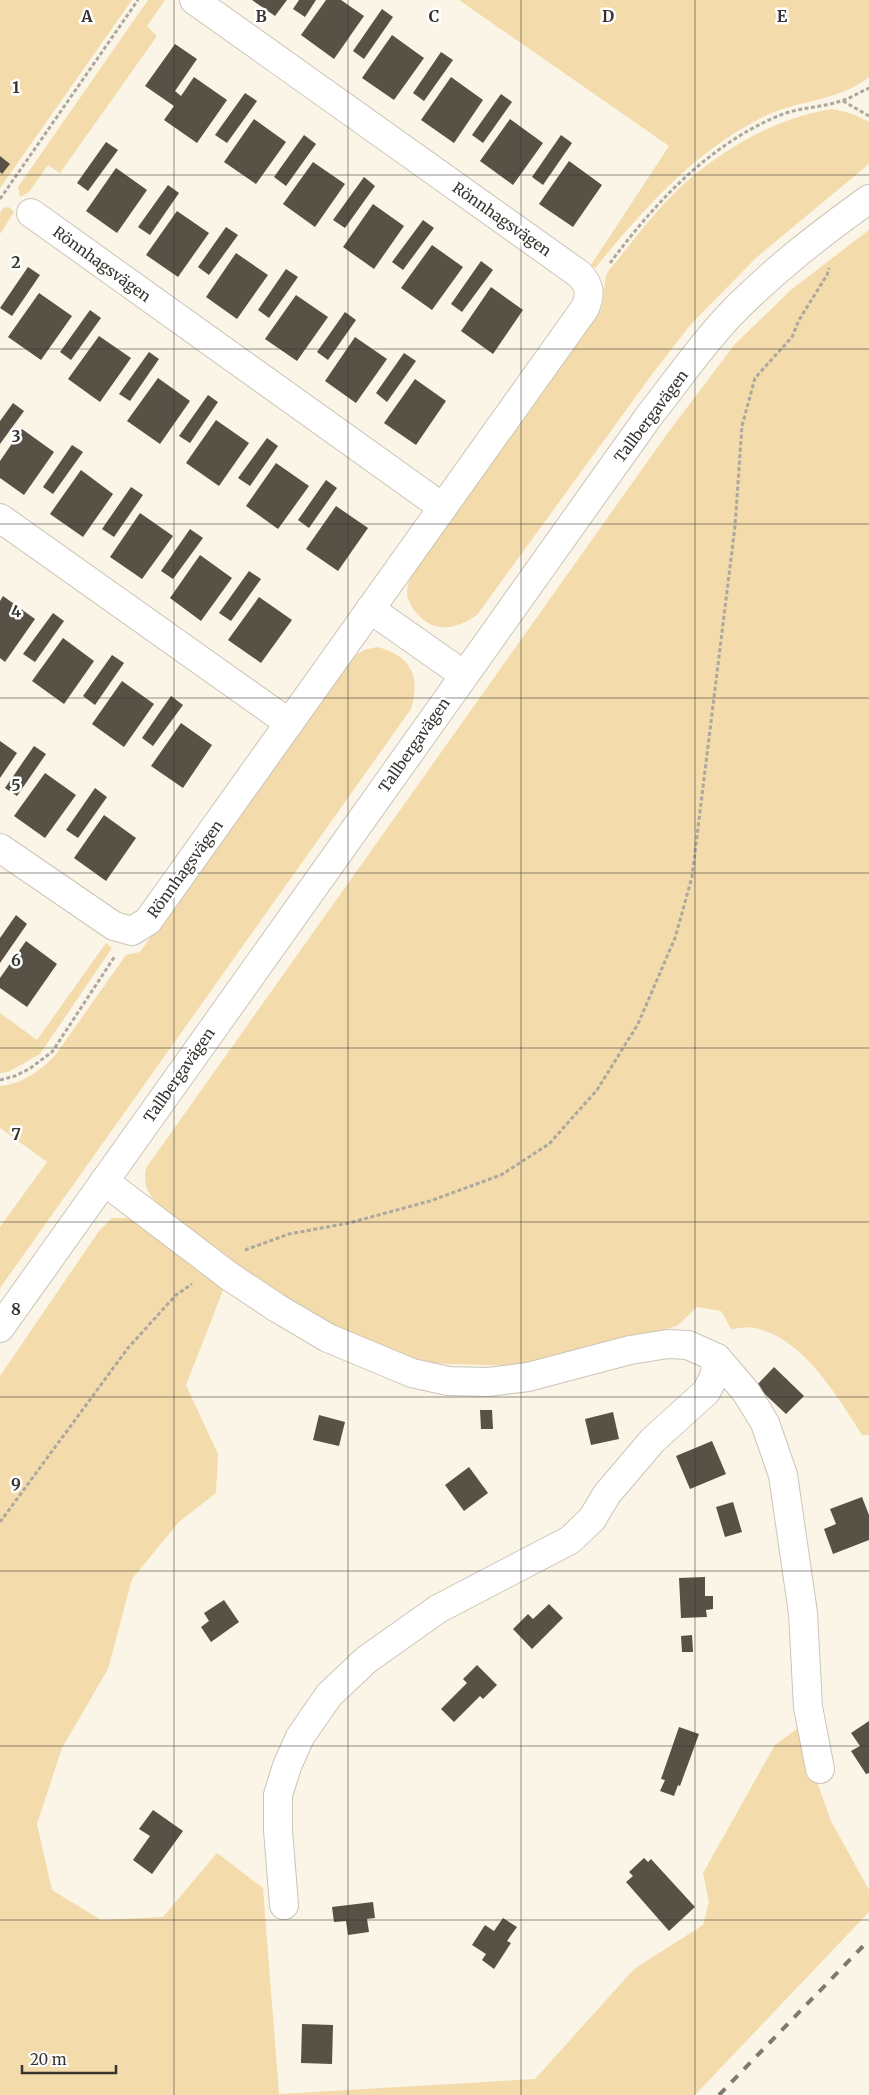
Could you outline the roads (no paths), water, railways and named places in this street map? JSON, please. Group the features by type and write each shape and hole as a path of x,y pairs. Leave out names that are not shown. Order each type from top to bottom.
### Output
{"street":[{"name":"Rönnhagsvägen","path":"0,848 114,926 132,931 148,921 585,308 589,289 579,274 194,0"},
{"name":"Tallbergavägen","path":"0,1328 649,416 727,318 779,268 820,234 869,199"},
{"name":"Rönnhagsvägen","path":"31,214 442,507"},
{"path":"0,518 289,723"},
{"path":"370,610 464,675"},
{"path":"104,1181 277,1308 328,1338 412,1373 448,1382 488,1382 528,1377 630,1350 668,1344 688,1345 717,1358 746,1392 765,1422 782,1475 803,1613 808,1707 820,1769"},
{"path":"284,1905 278,1830 278,1794 287,1766 300,1737 329,1695 366,1660 438,1609 570,1540 592,1519 607,1494 653,1440 706,1392 714,1377 717,1358"}],"railway":[{"path":"719,2095 869,1940"}]}
